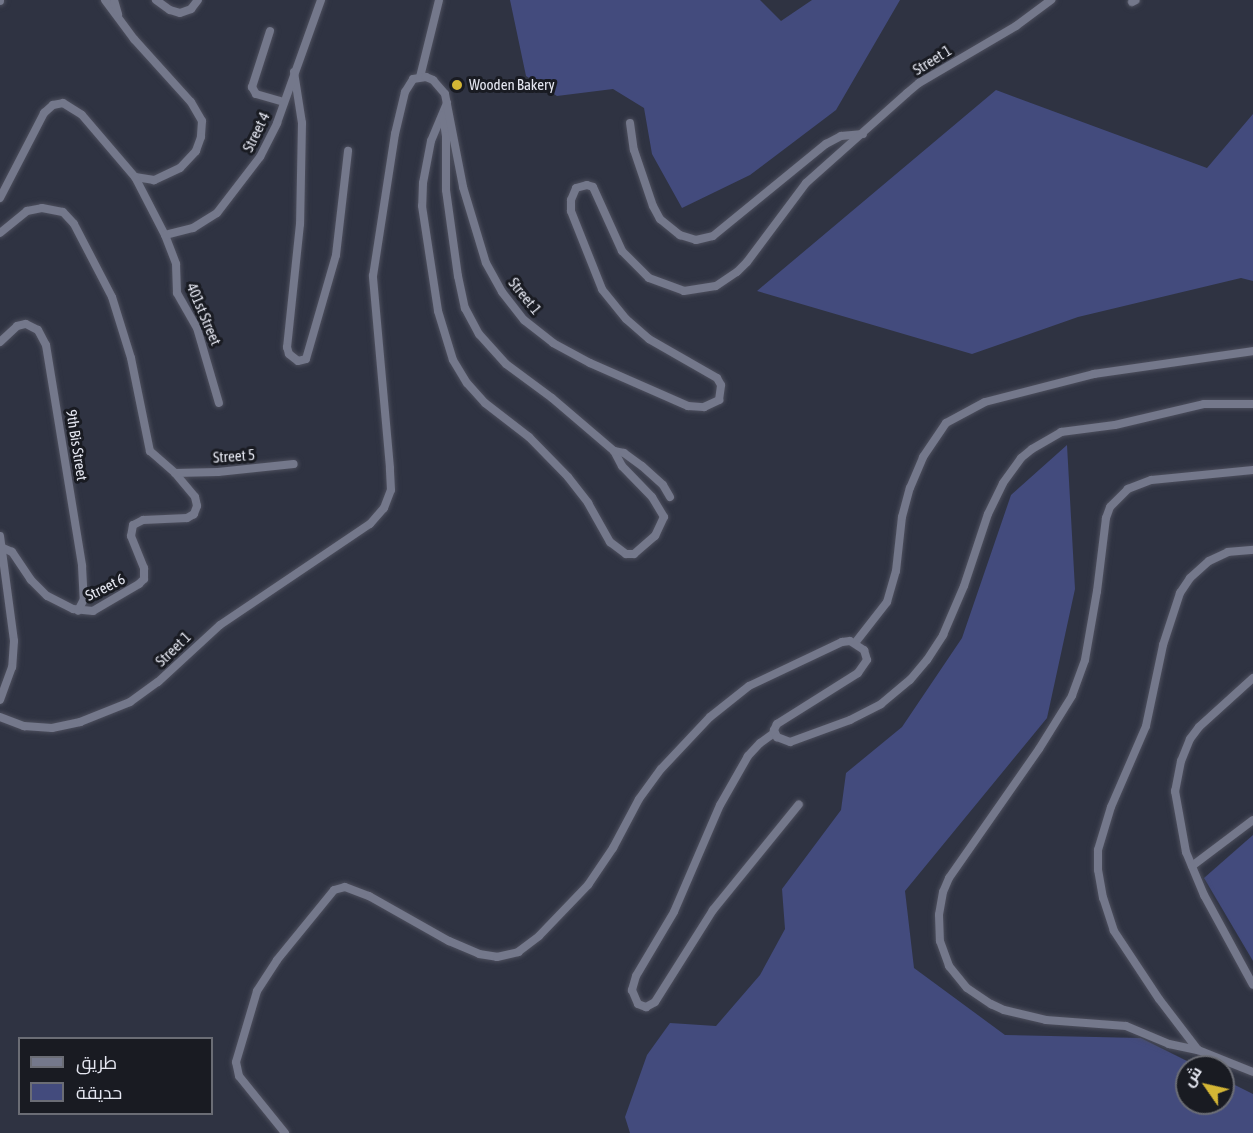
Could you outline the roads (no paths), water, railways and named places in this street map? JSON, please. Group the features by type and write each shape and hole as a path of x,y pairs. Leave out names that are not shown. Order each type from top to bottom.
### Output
{"street":[{"path":"105,0 122,24 191,102 202,128 196,151 180,168 154,180 135,177"},
{"path":"114,0 122,24"},
{"path":"156,0 170,10 180,13 190,9 198,0"},
{"name":"Street 4","path":"165,236 193,228 224,206 267,145 321,0"},
{"path":"420,77 439,0"},
{"name":"Street 1","path":"0,717 24,726 52,728 89,719 130,702 158,682 220,625 370,524 384,508 391,490 390,468 373,276 382,212 405,92 413,79 426,77 438,84 463,187 484,257 494,279 524,320 553,343 590,363 696,408 711,405 718,400 722,385 706,370 672,354 649,339 609,299 596,279 576,227 571,211 573,192 580,185 593,187 622,251 639,271 661,284 684,291 706,289 726,281 737,272 806,183 919,83 991,42 1051,0"},
{"path":"270,31 252,87 256,94 284,102"},
{"path":"294,72 302,123 300,224 287,347 289,354 298,361 306,359 336,255 348,151"},
{"name":"401st Street","path":"0,198 44,113 53,105 63,103 82,115 135,177 165,236 174,257 177,293 197,328 219,404"},
{"path":"444,107 448,212 461,294 471,322 495,354 561,405 614,451 621,466 652,497 664,518 655,536 634,554 626,554 610,542 581,493 568,477 529,437 485,403 467,383 453,360 438,311 422,206 427,160 444,107"},
{"path":"630,123 634,150 653,207 660,219 680,235 696,240 713,236 826,144 841,136 863,134"},
{"path":"0,233 27,211 42,208 63,212 74,224 112,297 131,358 150,452 175,473"},
{"name":"9th Bis Street","path":"0,342 17,326 26,324 38,330 46,345 82,566 84,599 78,611"},
{"path":"855,643 887,602 896,571 902,517 910,488 923,457 946,423 986,402 1095,374 1253,351"},
{"path":"774,733 782,740 796,742 850,720 887,699 921,669 934,650 954,610 988,514 1003,483 1021,458 1042,441 1061,432 1115,425 1204,404 1253,404"},
{"path":"614,451 624,453 642,466 663,485 670,497"},
{"name":"Street 5","path":"175,473 218,472 294,464"},
{"path":"1253,470 1151,480 1128,489 1110,507 1106,518 1103,556 1085,660 1072,696 1039,749 949,878 943,892 939,915 940,941 949,966 967,988 991,1004 1004,1010 1046,1020 1126,1026 1169,1044 1198,1050 1253,1072"},
{"name":"Street 6","path":"3,548 12,552 40,590 57,602 78,611 93,611 144,579 144,568 131,536 133,525 143,520 183,519 194,514 197,501 175,473"},
{"path":"0,536 14,641 12,667 0,700"},
{"path":"1198,1050 1114,931 1103,898 1098,870 1098,850 1111,807 1146,726 1169,618 1183,586 1200,568 1218,556 1253,550"},
{"path":"285,1133 239,1076 236,1062 257,991 278,960 334,890 345,886 369,896 449,941 479,954 497,957 518,952 539,936 588,885 646,788 710,717 749,686 780,669 842,642 855,643 867,654 864,667 837,688 777,724 774,733 748,756 720,805 679,902 636,976 632,990 638,1004 646,1007 655,1002 713,910 799,804"},
{"path":"1253,678 1199,728 1181,761 1174,791 1184,841 1192,866 1204,895 1253,985"},
{"path":"1192,866 1253,820"}],"place":[{"name":"Wooden Bakery","path":"457,85"}]}
